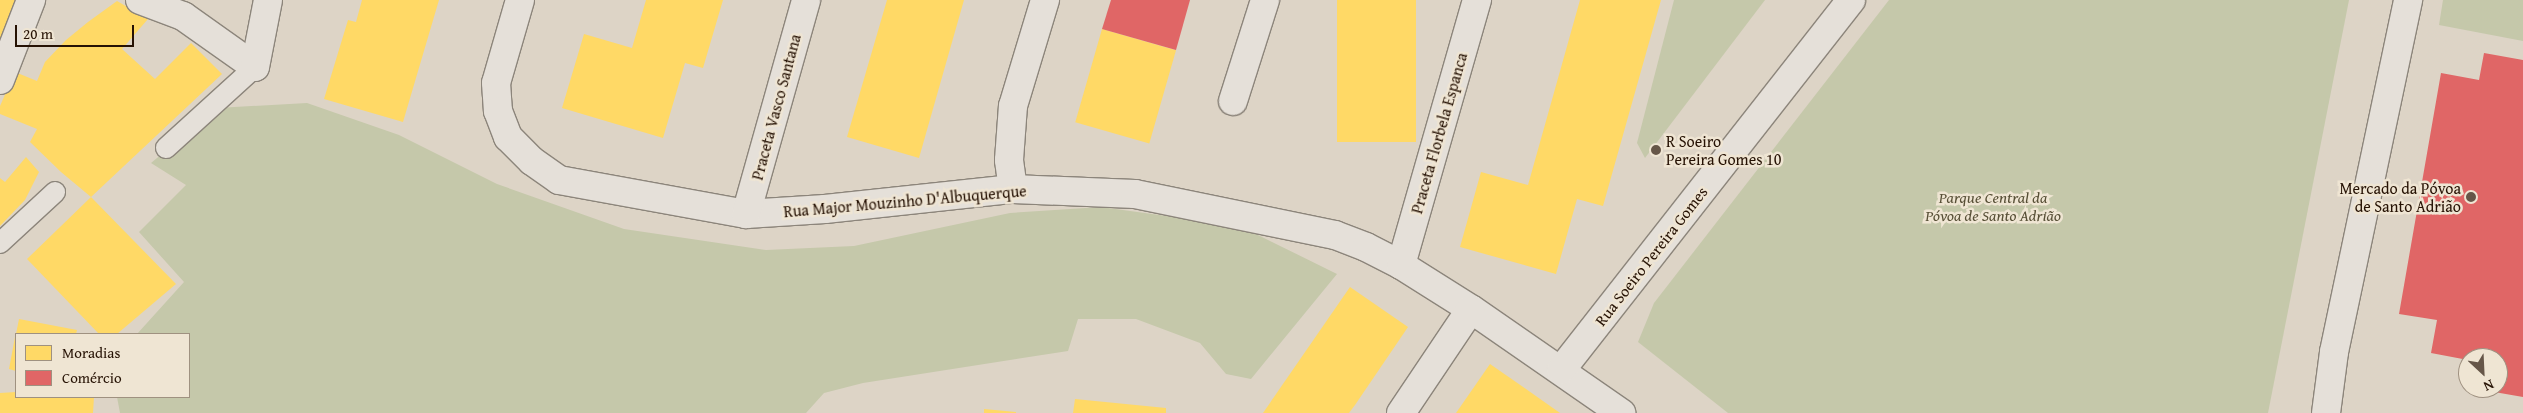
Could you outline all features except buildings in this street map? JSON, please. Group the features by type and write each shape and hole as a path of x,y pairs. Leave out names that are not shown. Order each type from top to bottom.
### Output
{"street":[{"path":"0,80 31,0"},
{"path":"140,0 185,8 254,67 268,0"},
{"name":"Rua Major Mouzinho D'Albuquerque","path":"520,0 496,83 498,111 508,137 532,161 559,180 746,214 825,210 1013,189 1135,194 1208,207 1335,235 1366,247 1401,265 1471,308 1621,413"},
{"name":"Praceta Vasco Santana","path":"746,214 806,0"},
{"path":"1013,189 1009,160 1013,106 1045,0"},
{"path":"1233,101 1265,0"},
{"name":"Praceta Florbela Espanca","path":"1401,265 1476,0"},
{"name":"Rua Soeiro Pereira Gomes","path":"1561,370 1851,0"},
{"path":"2326,413 2334,352 2408,0"},
{"path":"1401,413 1471,308"}],"lane":[{"path":"166,148 254,67"},
{"path":"0,243 55,192"}],"green space":[{"path":"1674,0 1765,0 1645,158 1637,143"},
{"name":"Parque Central da Póvoa de Santo Adrião","path":"1889,0 2349,0 2268,413 1728,413 1638,342 1654,303"},
{"path":"2443,0 2523,0 2523,41 2439,25"},
{"path":"307,103 399,135 497,184 624,229 766,250 854,246 1010,213 1101,207 1181,218 1256,234 1337,274 1251,379 1226,374 1200,343 1136,319 1078,319 1068,351 863,383 824,393 806,413 120,413 117,398 190,398 190,333 138,333 184,282 139,232 186,185 151,163 217,108"}],"place":[{"name":"R Soeiro Pereira Gomes 10","path":"1656,150"},
{"name":"Mercado da Póvoa de Santo Adrião","path":"2471,197"}]}
